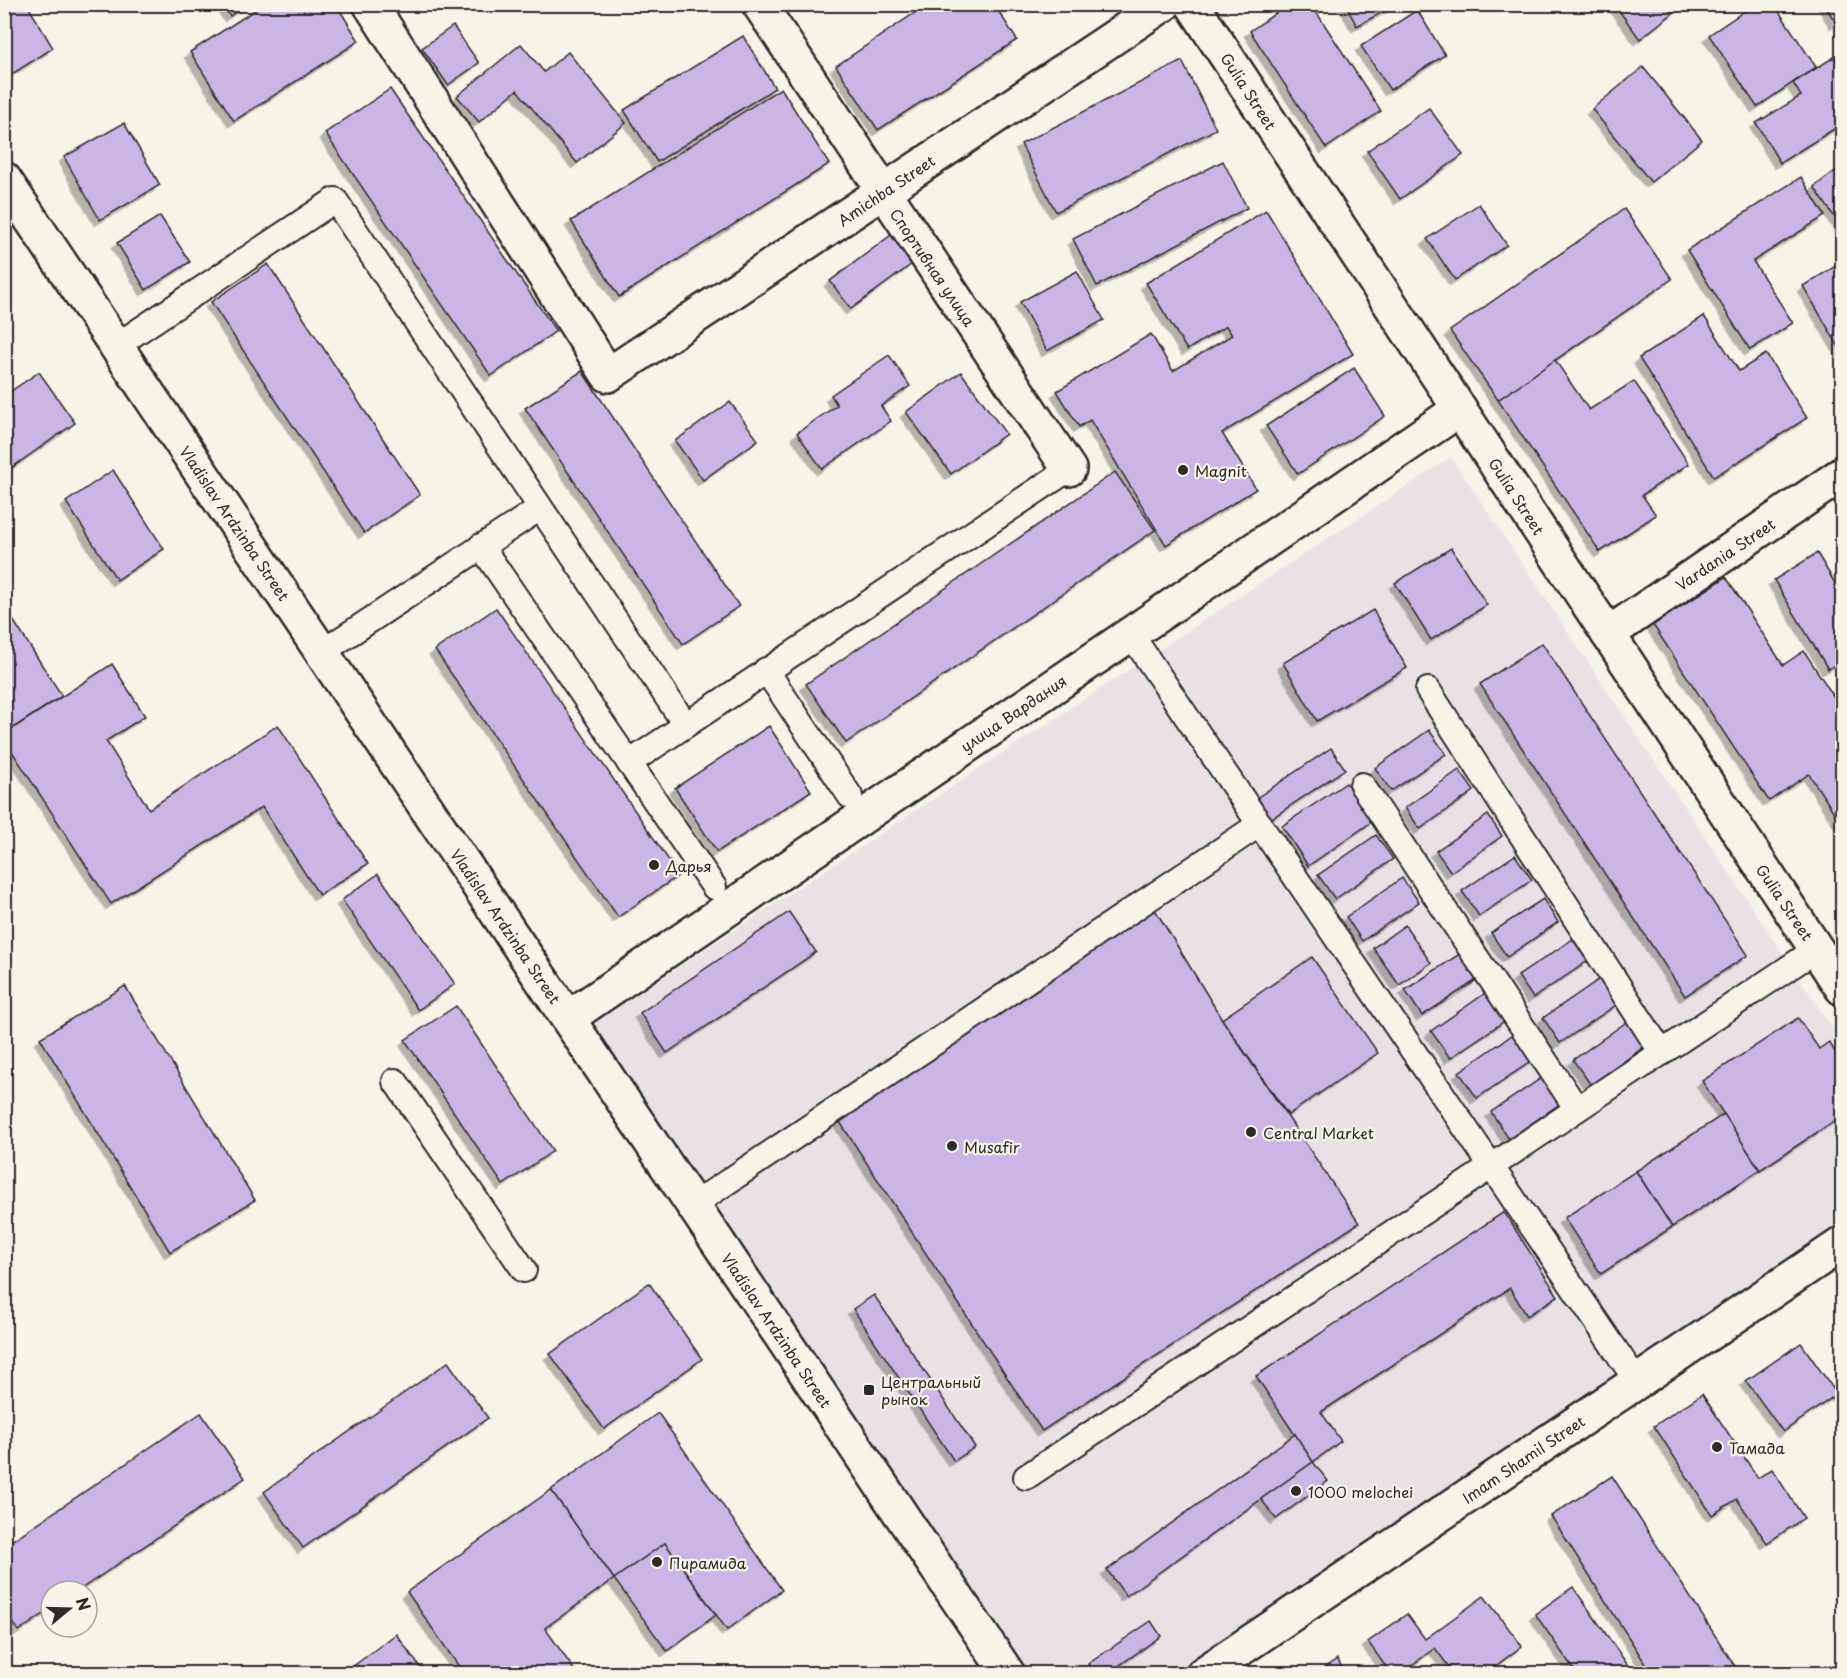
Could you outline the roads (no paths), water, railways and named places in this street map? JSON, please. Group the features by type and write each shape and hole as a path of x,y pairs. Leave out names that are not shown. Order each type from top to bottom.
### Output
{"street":[{"name":"Amichba Street","path":"370,4 608,375 1164,4"},
{"name":"Спортивная улица","path":"759,4 1069,469"},
{"name":"Gulia Street","path":"1192,4 1842,988"},
{"name":"Vladislav Ardzinba Street","path":"4,179 1008,1674"},
{"name":"улица Вардания","path":"567,1018 1460,409"},
{"name":"Vardania Street","path":"1608,634 1842,474"},
{"name":"Imam Shamil Street","path":"1203,1674 1842,1244"}],"lane":[{"path":"116,345 335,200 685,724"},
{"path":"629,763 1069,469"},
{"path":"322,652 540,508"},
{"path":"482,546 714,887"},
{"path":"1130,633 1638,1383"},
{"path":"766,670 850,796"},
{"path":"1428,690 1662,1053"},
{"path":"1362,785 1577,1109"},
{"path":"693,1205 1260,824"},
{"path":"1026,1477 1817,949"},
{"path":"395,1081 524,1270"}],"place":[{"name":"Magnit","path":"1183,470"},
{"name":"Дарья","path":"654,865"},
{"name":"Central Market","path":"1251,1132"},
{"name":"Musafir","path":"952,1146"},
{"name":"Центральный рынок","path":"869,1390"},
{"name":"Тамада","path":"1717,1447"},
{"name":"1000 melochei","path":"1296,1491"},
{"name":"Пирамида","path":"657,1562"}]}
